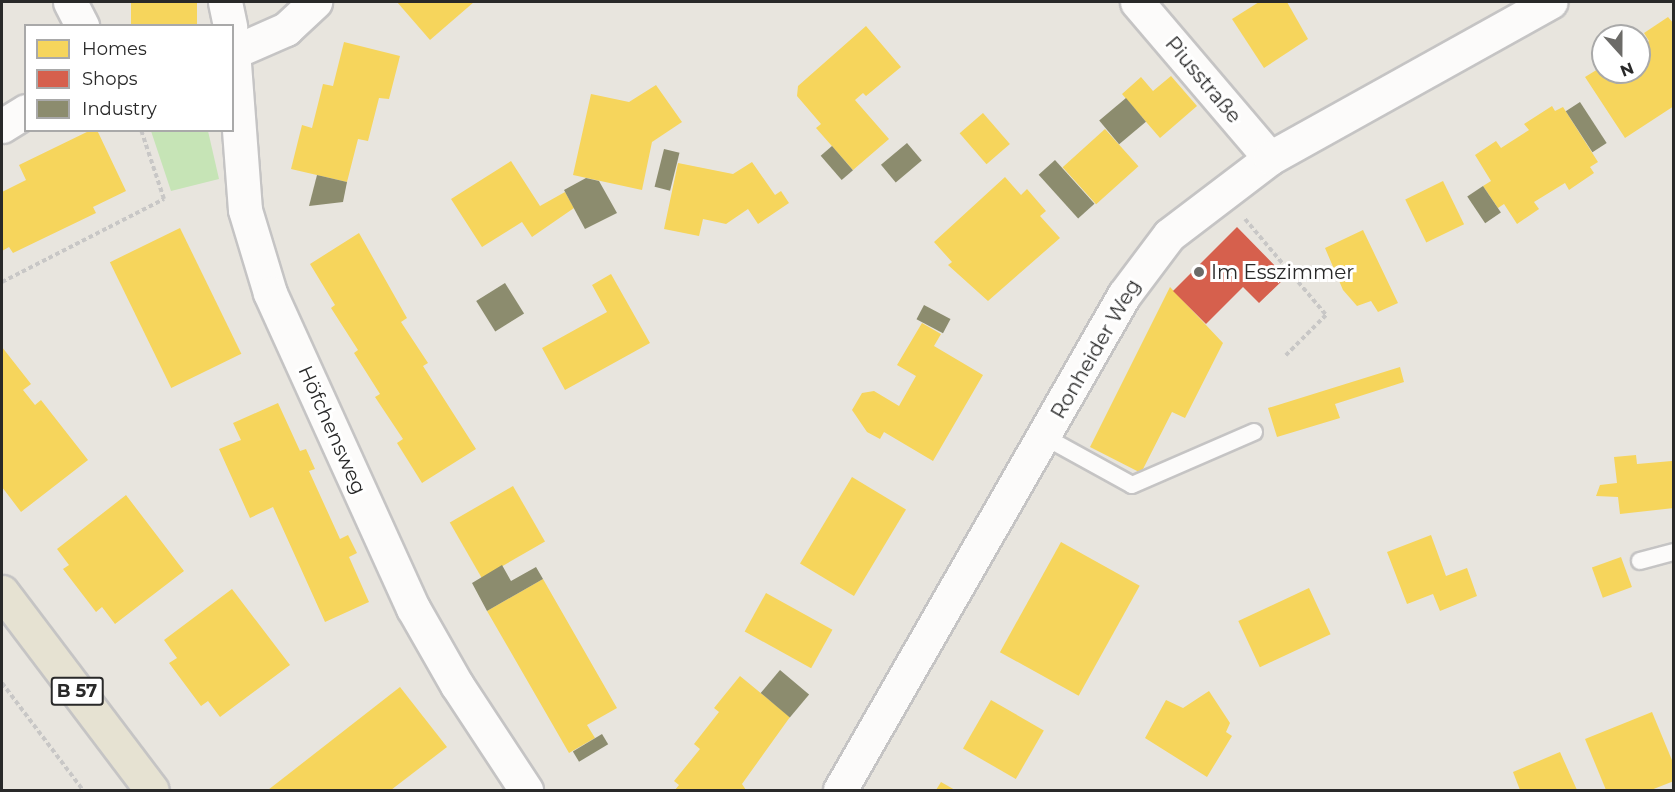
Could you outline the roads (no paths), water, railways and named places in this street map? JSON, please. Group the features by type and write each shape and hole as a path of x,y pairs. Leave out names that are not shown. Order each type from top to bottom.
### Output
{"main road":[{"name":"B 57","path":"2,592 152,790"}],"street":[{"path":"70,2 81,24"},
{"name":"Höfchensweg","path":"225,2 230,24"},
{"path":"234,38 286,28 315,2"},
{"name":"Piusstraße","path":"1137,2 1270,158"},
{"name":"Ronheider Weg","path":"840,790 1045,437 1124,295 1169,235 1270,158 1550,2"},
{"name":"Höfchensweg","path":"234,52 245,210 270,293 413,608 457,685 526,790"},
{"path":"2,126 24,112"}],"lane":[{"path":"1045,437 1132,485 1254,432"},
{"path":"1640,561 1674,552"}],"place":[{"name":"Im Esszimmer","path":"1199,272"}]}
